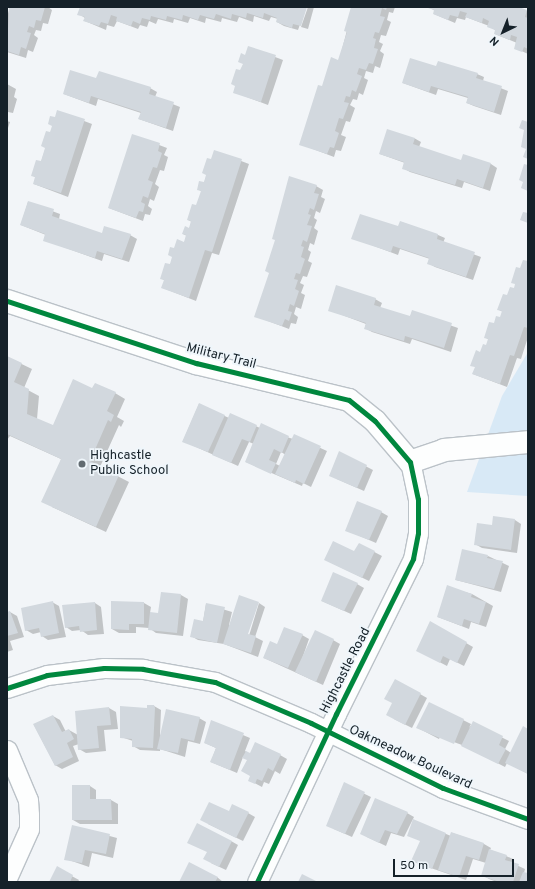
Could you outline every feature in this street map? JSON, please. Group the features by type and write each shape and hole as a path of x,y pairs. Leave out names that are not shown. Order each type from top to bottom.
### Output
{"street":[{"name":"Military Trail","path":"7,301 196,363 349,400 375,421 410,462"},
{"path":"410,462 444,450 528,442"},
{"name":"Highcastle Road","path":"257,882 328,731 413,559 418,533 418,499 410,462"},
{"name":"Oakmeadow Boulevard","path":"7,688 27,680 68,672 104,668 144,669 215,682 328,731 443,788 528,819"},
{"path":"7,750 28,800 29,815 29,829 7,878"}],"shaded area":[{"path":"528,352 528,496 467,492 502,396"}],"building":[{"path":"9,7 45,7 41,21 36,20 34,28 29,26 27,32 31,33 26,49 21,47 19,55 7,51"},
{"path":"80,7 307,7 301,26 293,24 292,28 276,22 277,18 264,13 263,18 247,13 246,18 232,14 231,19 216,14 214,19 200,15 198,20 183,15 182,20 167,16 166,20 151,16 150,20 142,18 140,24 133,21 131,26 116,21 117,17 111,15 108,24 101,22 99,26 83,21 85,17 77,15"},
{"path":"351,7 387,7 386,10 382,8 380,16 385,17 379,33 375,32 373,38 376,39 374,48 378,49 373,64 369,63 366,70 359,68 357,74 362,76 356,92 352,90 350,97 346,96 344,102 349,103 343,119 339,118 335,131 339,133 334,148 330,147 327,154 299,145 318,85 322,86 331,57 338,60 347,32 344,31"},
{"path":"425,7 519,7 527,10 525,17 528,18 528,49 524,47 522,52 514,49 517,37 511,35 510,40 494,34 495,30 487,27 489,21 483,18 482,23 465,17 467,13 460,11 458,17 450,15 448,20 433,14 434,10"},
{"path":"248,46 276,55 261,102 233,93 235,86 231,84 236,69 240,70 243,64 238,62 241,53 245,55"},
{"path":"410,58 436,66 438,61 478,73 476,78 502,86 494,112 466,103 468,97 431,86 429,92 402,83"},
{"path":"70,70 96,78 99,71 151,87 149,94 174,102 166,128 138,119 141,112 91,96 89,103 63,94"},
{"path":"57,110 85,119 61,193 33,184 35,177 31,176 36,160 41,161 45,148 41,146 46,131 50,132 52,126 48,124 50,116 55,117"},
{"path":"522,120 528,122 528,159 523,157 526,149 521,147 524,130 519,128"},
{"path":"387,129 415,138 413,144 461,160 463,154 491,163 483,188 457,179 455,185 402,169 404,162 379,154"},
{"path":"132,134 160,143 158,151 162,153 157,168 153,167 148,180 153,182 148,198 143,196 141,202 145,204 143,212 139,211 136,218 108,208"},
{"path":"214,150 242,159 212,252 205,250 189,298 161,288 164,280 160,279 165,263 170,264 172,257 168,255 170,247 174,248 177,239 184,242 186,235 182,234 185,226 189,228 191,221 187,220 192,204 196,205 201,191 197,190 199,181 204,182 206,175 202,173 207,158 211,159"},
{"path":"524,164 528,165 528,191 521,188 523,182 519,180"},
{"path":"289,176 317,185 314,193 319,194 314,210 310,208 308,214 311,215 307,225 312,226 307,242 303,240 301,246 304,247 301,257 305,259 300,274 296,273 294,279 298,280 295,289 299,291 294,306 290,304 288,311 292,312 289,321 285,319 282,326 254,317 269,273 265,271 275,240 272,239"},
{"path":"28,201 54,209 52,216 102,233 104,226 131,234 122,259 97,251 95,258 43,241 45,234 20,225"},
{"path":"523,212 528,213 528,223 520,220"},
{"path":"360,214 398,226 400,221 438,234 437,239 475,252 466,277 427,264 429,258 393,246 391,252 351,239"},
{"path":"523,260 528,261 528,328 524,327 514,356 510,355 500,384 472,374 475,367 470,366 476,350 480,352 483,344 486,345 488,339 484,338 489,322 494,323 496,316 500,317 502,311 497,310 503,294 507,295 510,287 514,288 515,284 511,283 516,267 520,268"},
{"path":"336,285 376,298 374,305 410,316 412,310 452,323 444,348 405,336 404,341 364,329 366,323 328,311"},
{"path":"7,356 22,363 14,382 29,389 27,414 53,425 73,379 92,388 95,383 116,392 107,411 114,415 111,422 108,420 90,461 119,475 96,527 41,502 61,459 7,434"},
{"path":"199,403 225,415 208,452 182,442"},
{"path":"230,413 257,425 250,442 242,439 231,463 212,455"},
{"path":"261,423 289,436 282,453 274,449 269,460 276,463 271,474 245,462"},
{"path":"294,434 321,446 304,484 296,480 295,483 275,474"},
{"path":"339,451 367,465 357,488 329,476"},
{"path":"357,501 382,511 369,540 345,531"},
{"path":"493,516 515,519 511,550 474,545 477,523 492,525"},
{"path":"333,541 354,551 359,543 375,551 362,578 324,560"},
{"path":"462,549 488,555 487,558 503,561 494,589 455,580"},
{"path":"333,572 358,583 344,611 321,601"},
{"path":"447,585 472,594 471,597 486,602 479,624 464,619 462,626 437,617"},
{"path":"161,592 181,594 177,633 148,630 150,612 158,613"},
{"path":"239,595 259,602 248,634 256,636 251,653 223,644"},
{"path":"53,601 59,633 41,637 39,628 25,631 21,608"},
{"path":"111,601 144,602 144,624 129,624 129,630 111,629"},
{"path":"95,602 97,630 80,632 79,626 65,628 62,605"},
{"path":"206,603 225,607 217,643 190,637 194,619 203,621"},
{"path":"10,611 18,633 7,636 7,612"},
{"path":"430,621 467,642 457,663 443,656 440,663 416,651"},
{"path":"284,627 303,634 288,668 263,658 270,641 277,644"},
{"path":"315,630 334,639 316,682 295,672"},
{"path":"395,679 421,693 405,725 386,715 392,703 384,699"},
{"path":"429,702 464,719 454,744 416,728"},
{"path":"147,705 154,705 155,708 153,748 132,747 132,739 120,738 120,706 147,708"},
{"path":"109,707 111,725 97,726 99,748 78,750 75,711"},
{"path":"166,709 200,717 194,741 181,738 178,753 157,749"},
{"path":"53,715 62,732 69,729 74,739 67,743 73,757 55,766 33,724"},
{"path":"211,720 244,733 230,770 210,762 216,748 204,743"},
{"path":"473,721 503,736 499,745 506,749 498,764 461,746"},
{"path":"523,726 528,729 528,774 505,763"},
{"path":"255,742 281,754 273,771 268,768 262,781 257,779 255,784 248,781 250,776 241,771 247,760 242,758 246,751 250,753"},
{"path":"344,782 365,792 345,834 326,826"},
{"path":"72,785 90,785 90,799 111,799 112,820 72,820"},
{"path":"375,798 408,812 397,834 385,830 379,843 360,834"},
{"path":"209,802 229,811 232,804 249,812 236,838 200,820"},
{"path":"413,819 446,833 432,869 411,861 420,841 407,836"},
{"path":"197,823 232,841 219,867 203,859 207,852 187,843"},
{"path":"72,825 110,834 106,854 85,850 82,863 64,860"},
{"path":"451,832 484,843 479,860 466,856 459,877 438,870"},
{"path":"489,849 507,855 505,860 519,864 513,882 500,882 481,876"},
{"path":"189,862 218,877 215,882 179,882"},
{"path":"57,866 73,875 70,882 49,882"},
{"path":"523,872 528,873 528,882 519,882"},
{"path":"302,874 318,882 298,882"}],"cycle path":[{"path":"7,301 196,363 349,400 375,421 410,462 418,499 418,533 413,559 336,714 257,882"},
{"path":"7,688 47,675 104,668 143,669 215,682 311,723 443,788 528,819"}],"place":[{"name":"Highcastle Public School","path":"82,464"}]}
